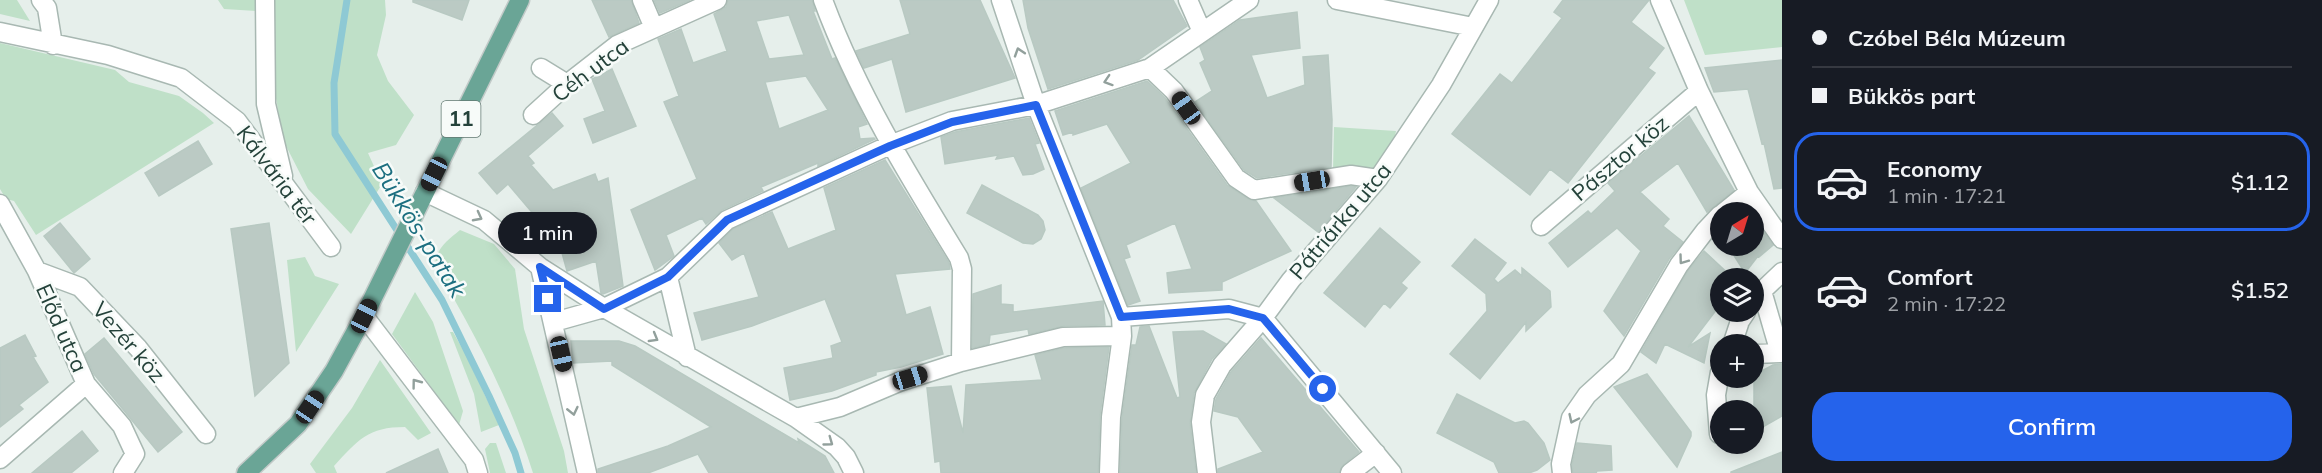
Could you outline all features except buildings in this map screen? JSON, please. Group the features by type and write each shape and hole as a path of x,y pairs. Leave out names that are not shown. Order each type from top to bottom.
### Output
{"main road":[{"name":"11","path":"246,473 298,424 334,371 364,316 520,0"}],"street":[{"path":"41,0 47,8 53,45"},
{"path":"265,0 266,104 284,183"},
{"path":"642,0 654,28"},
{"name":"Céh utca","path":"533,115 567,84 617,45 717,0"},
{"path":"823,0 839,44 890,146 959,258 962,269 961,362"},
{"path":"1001,0 1036,105 1121,317 1122,336 1111,417 1109,473"},
{"path":"1188,0 1202,32"},
{"path":"554,322 604,309 668,277 727,220 890,146 952,122 1036,105 1150,68 1249,0"},
{"path":"1337,0 1473,27"},
{"name":"Pátriárka utca","path":"1207,473 1201,422 1205,395 1222,365 1378,179 1441,86 1488,0"},
{"path":"1660,0 1699,91 1749,192 1782,239"},
{"name":"Kálvária tér","path":"0,32 108,55 181,78 237,121 331,247"},
{"path":"541,68 567,84"},
{"path":"1150,68 1174,91 1236,178 1254,190 1351,175 1378,179"},
{"name":"Pásztor köz","path":"1540,226 1699,91"},
{"path":"1737,202 1749,192"},
{"path":"423,197 484,220 540,267 604,309 796,418 837,447 846,457 854,473"},
{"name":"Előd utca","path":"0,204 37,271 86,384 0,459"},
{"path":"1562,473 1561,464 1571,418 1587,395 1621,364 1679,265 1710,226"},
{"path":"540,267 587,473"},
{"name":"Vezér köz","path":"37,271 80,287 138,348 206,434"},
{"path":"1764,290 1782,272"},
{"path":"668,277 687,357"},
{"path":"1121,317 1229,309 1263,318 1392,473"},
{"path":"1764,311 1781,353 1764,354"},
{"path":"364,316 476,467"},
{"path":"796,418 840,407 899,382 961,362 1063,338 1122,336"},
{"path":"86,384 122,426 135,454 123,473"},
{"path":"1350,473 1376,453"}],"green space":[{"path":"0,0 17,0 30,21 0,14"},
{"path":"218,0 385,0 386,15 377,55 388,81 414,115 396,145 368,153 382,184 351,234 308,189 284,142 275,93 273,12 224,9"},
{"path":"1684,0 1782,0 1782,47 1705,55"},
{"path":"0,43 115,70 129,82 179,96 214,123 36,235 14,201 6,199 0,189"},
{"path":"1334,127 1396,131 1393,146 1378,170 1369,167 1333,170"},
{"path":"460,230 494,244 515,269 524,329 564,451 568,473 533,473 524,446 490,367 435,266 440,250"},
{"path":"305,257 315,276 339,284 296,352 287,260"},
{"path":"415,292 433,322 463,411 459,425 392,334"},
{"path":"450,332 453,332 466,355 499,425 481,432 474,394"},
{"path":"380,360 431,433 418,440 405,427 373,432 357,442 334,466 337,473 316,473 310,464 352,408"},
{"path":"490,443 496,443 506,473 490,473 485,449"}],"waterway":[{"name":"Bükkös-patak","path":"347,0 334,83 335,134 442,300 489,396 515,453 521,473"}],"route":[{"path":"548,299 540,267 604,309 668,277 727,220 890,146 952,122 1036,105 1121,317 1229,309 1263,318 1323,389"}]}
